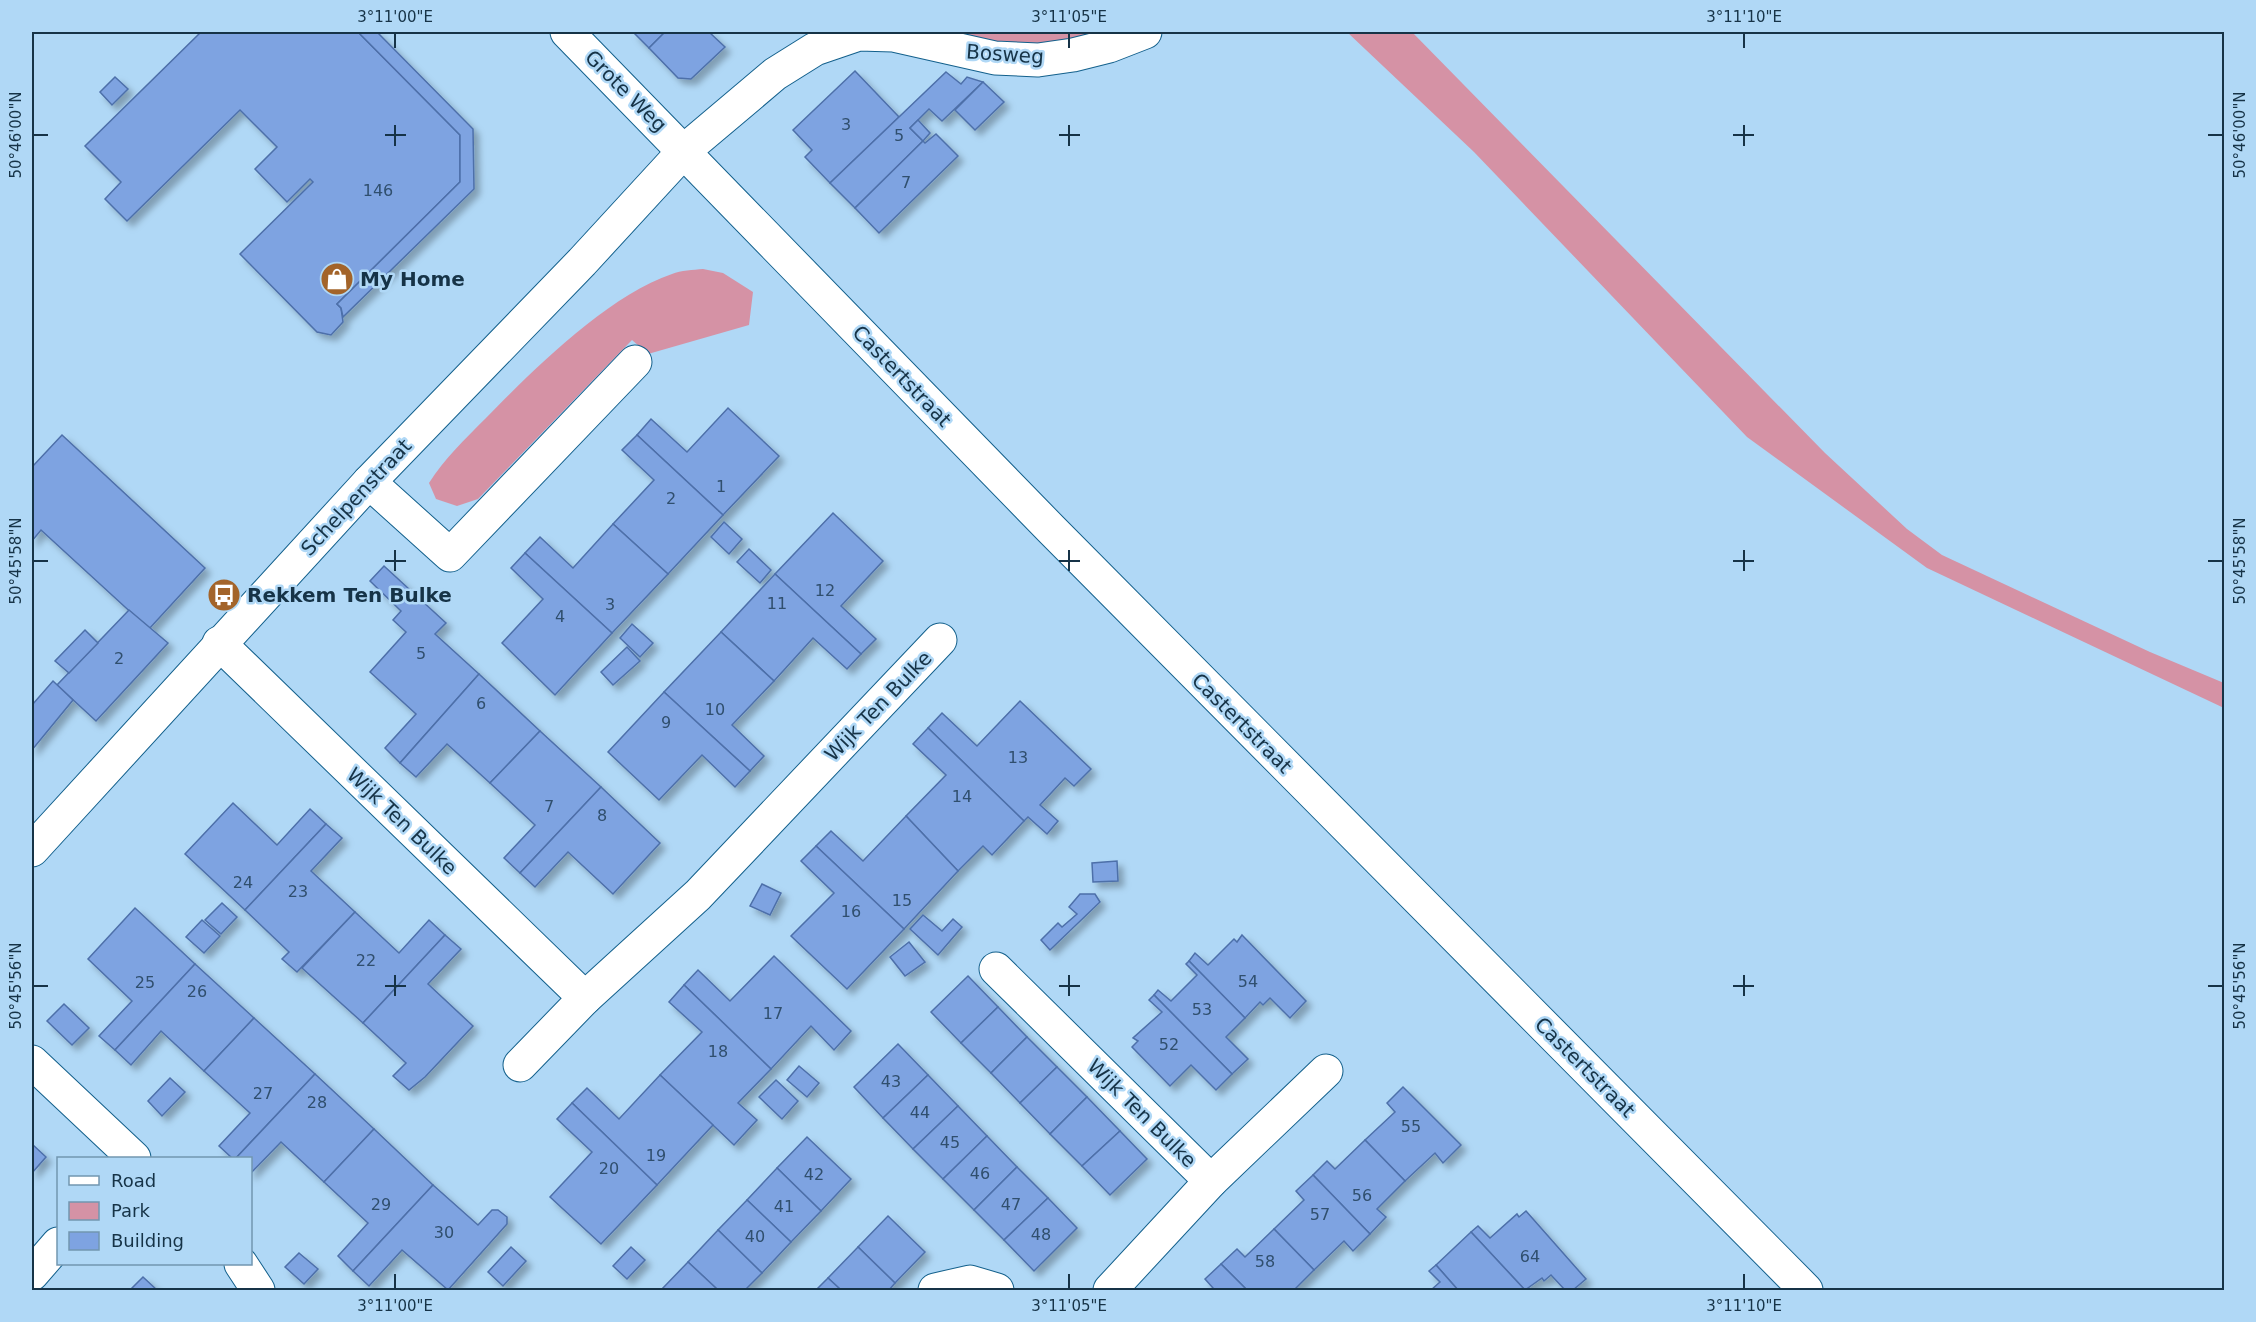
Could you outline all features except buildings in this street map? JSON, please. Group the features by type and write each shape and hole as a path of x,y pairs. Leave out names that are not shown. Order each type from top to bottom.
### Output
{"street":[{"name":"Grote Weg","path":"567,32 685,150"},
{"name":"Bosweg","path":"685,150 775,74 815,49 860,34 893,36 995,58 1038,60 1073,55 1108,46 1145,32"},
{"name":"Schelpenstraat","path":"32,850 219,643 369,482 582,262 685,150"},
{"name":"Castertstraat","path":"685,150 1067,546 1806,1290"},
{"path":"369,482 450,555 635,362"},
{"name":"Wijk Ten Bulke","path":"520,1065 585,998 698,895 940,640"},
{"name":"Wijk Ten Bulke","path":"219,643 585,998"},
{"name":"Wijk Ten Bulke","path":"996,969 1211,1181"},
{"path":"32,1062 133,1157"},
{"name":"Wijk Ten Bulke","path":"1110,1290 1211,1181 1326,1071"},
{"path":"32,1274 57,1245"},
{"path":"242,1265 258,1290"},
{"path":"935,1290 970,1282 997,1290"}],"green space":[{"path":"940,32 1110,32 1068,41 1025,44 1003,43"},
{"path":"1347,32 1412,32 1825,453 1907,529 1942,555 2150,652 2224,683 2224,708 1927,568 1747,437 1474,152"},
{"path":"703,269 723,273 753,292 749,325 648,354 632,340 478,499 457,506 436,499 429,483 448,457 526,378 572,336 622,299 647,285 676,273"}],"place":[{"name":"My Home","path":"337,279"},
{"name":"Rekkem Ten Bulke","path":"224,595"}]}
